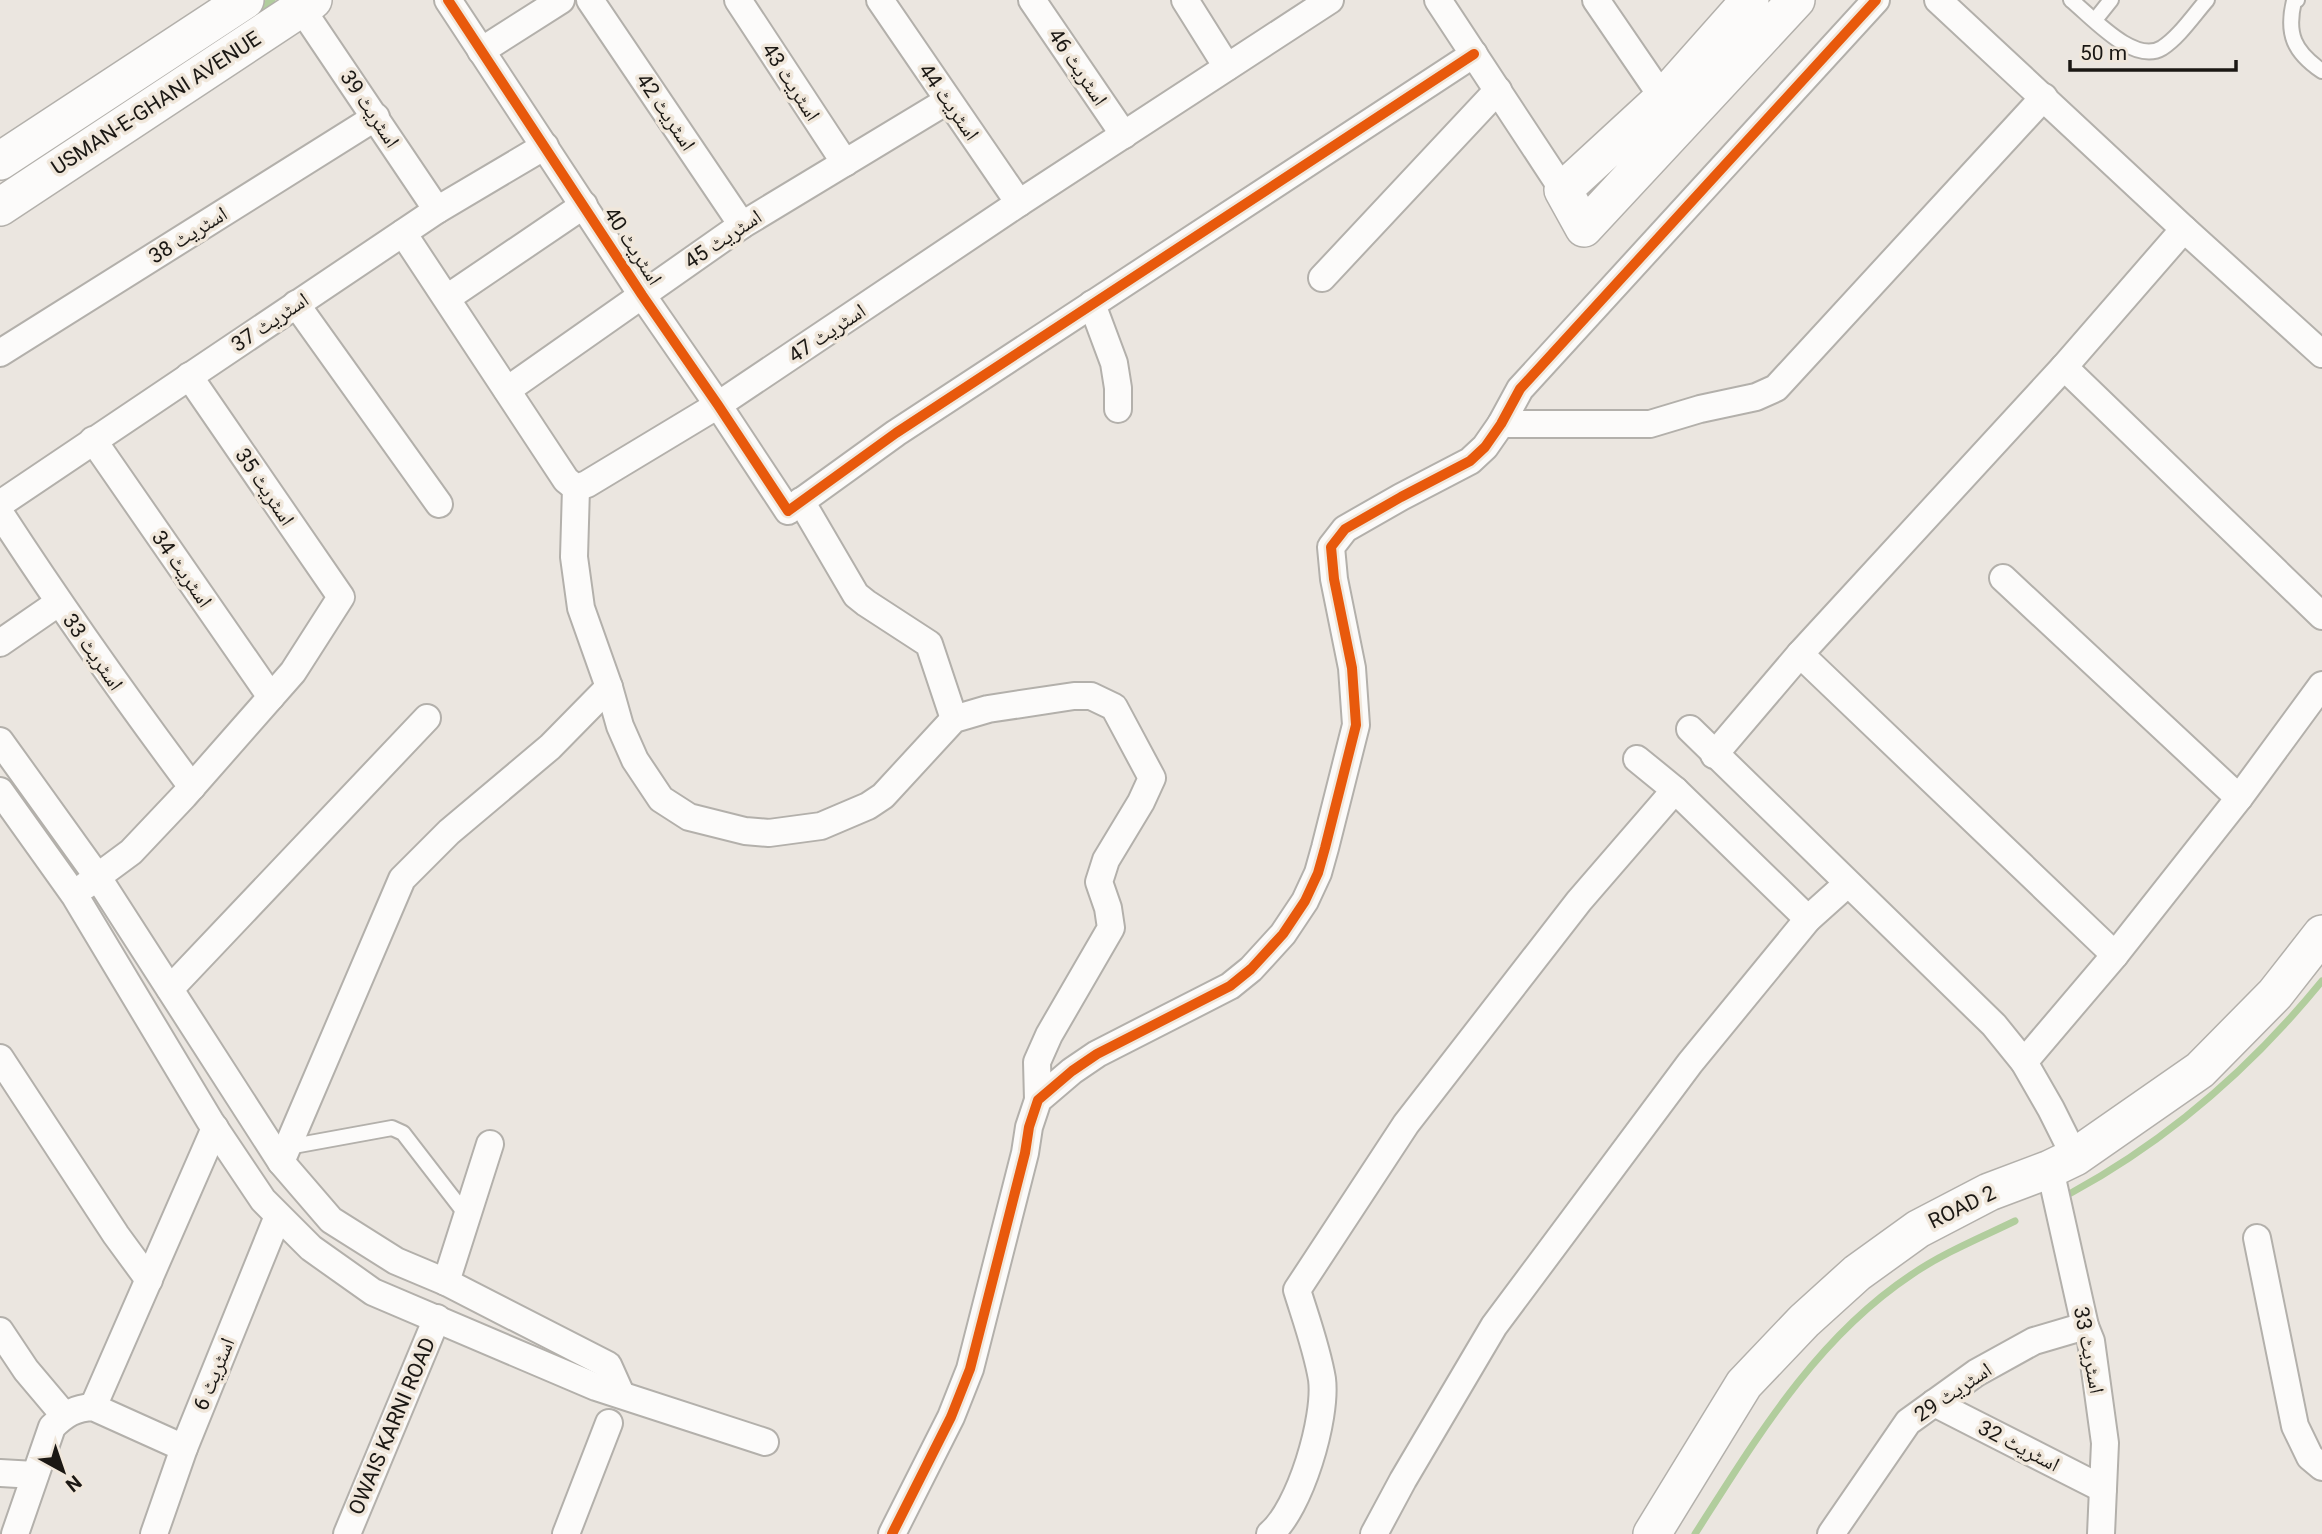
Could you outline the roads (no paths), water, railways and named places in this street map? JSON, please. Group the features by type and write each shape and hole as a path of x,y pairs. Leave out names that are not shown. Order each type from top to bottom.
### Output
{"street":[{"name":"USMAN-E-GHANI AVENUE","path":"0,161 246,0"},
{"name":"اسٹریٹ 40","path":"448,0 642,295 718,405 856,594 929,644 954,719"},
{"path":"481,51 561,0"},
{"name":"اسٹریٹ 42","path":"590,0 742,225"},
{"name":"اسٹریٹ 43","path":"738,0 845,163"},
{"name":"اسٹریٹ 44","path":"880,0 947,101 1020,203"},
{"name":"اسٹریٹ 46","path":"1032,0 1124,135"},
{"path":"1185,0 1227,67"},
{"name":"اسٹریٹ 47","path":"576,488 718,405 1330,0"},
{"path":"1438,0 1563,190 1584,228 1796,0"},
{"path":"1596,0 1663,98"},
{"path":"1563,190 1663,98 1750,0"},
{"path":"1038,1100 1097,1054 1230,986 1251,969 1283,934 1305,901 1318,873 1349,761 1356,725 1352,668 1334,579 1331,547 1345,529 1470,461 1485,447 1520,389 1876,0"},
{"path":"1938,0 2322,354"},
{"name":"USMAN-E-GHANI AVENUE","path":"0,206 307,4"},
{"name":"اسٹریٹ 39","path":"307,4 437,210"},
{"path":"794,506 896,433 1474,54"},
{"path":"1322,278 1498,90"},
{"path":"1501,424 1650,424 1700,409 1756,397 1776,388 2043,97"},
{"name":"اسٹریٹ 45","path":"507,390 742,225 947,101"},
{"name":"اسٹریٹ 38","path":"0,353 376,117"},
{"name":"اسٹریٹ 37","path":"0,504 437,210 545,146"},
{"path":"447,298 584,205"},
{"path":"1714,755 1800,654 2064,367 2184,229"},
{"path":"403,233 566,480 576,488 574,557 581,608 626,743 661,799 689,817 745,831 769,833 821,826 869,806 889,790 954,719 988,709 1074,696 1091,696 1114,707 1152,778 1141,802 1106,860 1099,882 1108,908 1111,928 1049,1035 1037,1062 1038,1100 1029,1127 1025,1153 970,1369 951,1417 892,1534"},
{"path":"296,304 439,505"},
{"path":"1092,304 1114,363 1118,410"},
{"path":"2064,367 2322,616"},
{"name":"اسٹریٹ 35","path":"189,376 341,597 293,672 271,696"},
{"name":"اسٹریٹ 34","path":"93,440 271,696"},
{"name":"اسٹریٹ 33","path":"0,513 111,679 192,787"},
{"path":"2003,578 2239,798"},
{"path":"0,643 58,603"},
{"path":"1800,654 2115,955"},
{"path":"2024,1062 2115,955 2239,798 2322,685"},
{"path":"285,1155 402,879 449,832 550,747 609,687"},
{"path":"75,896 97,876 131,852 271,696"},
{"path":"170,989 427,718"},
{"name":"اسٹریٹ 33","path":"1690,730 1994,1025 2024,1062 2051,1109 2063,1163 2084,1326 2091,1341 2105,1443 2102,1534"},
{"path":"0,741 97,876 170,989 331,1220 396,1261 446,1283 608,1365 621,1394"},
{"path":"1637,759 1675,790 1808,919"},
{"path":"0,790 75,896 215,1128 263,1200 312,1248 373,1292 596,1387 765,1442"},
{"path":"1270,1534 1278,1527 1301,1486 1320,1418 1322,1382 1297,1290 1406,1124 1579,901 1675,790"},
{"path":"1374,1534 1494,1326 1690,1063 1808,919 1847,884"},
{"name":"ROAD 2","path":"1652,1534 1744,1384 1804,1321 1857,1273 1918,1229 1989,1192 2063,1163 2200,1070 2275,994 2322,934"},
{"path":"0,1058 116,1235 149,1280"},
{"path":"93,1407 215,1128"},
{"path":"446,1283 490,1144"},
{"name":"اسٹریٹ 6","path":"154,1534 184,1448 278,1216"},
{"path":"2257,1238 2295,1426 2310,1457 2322,1467"},
{"name":"OWAIS KARNI ROAD","path":"347,1534 437,1318"},
{"name":"اسٹریٹ 29","path":"1831,1534 1908,1422 1976,1373 2034,1341 2084,1326"},
{"path":"0,1331 26,1370 64,1415"},
{"name":"اسٹریٹ 32","path":"1934,1403 2103,1489"},
{"path":"15,1534 52,1427 64,1415 78,1408 93,1407 184,1448"},
{"path":"566,1534 610,1423"},
{"path":"0,1473 35,1475"}],"lane":[{"path":"2071,0 2132,50 2149,53 2162,48 2207,0"},
{"path":"2095,20 2112,0"},
{"path":"2294,0 2289,21 2294,43 2311,64 2322,71"},
{"path":"285,1155 392,1128 403,1133 467,1216"}],"waterway":[{"path":"255,11 272,0"},
{"path":"2071,1193 2142,1149 2207,1099 2267,1043 2322,981"},
{"path":"1695,1534 1765,1427 1790,1393 1845,1329 1923,1267 2015,1221"}]}
